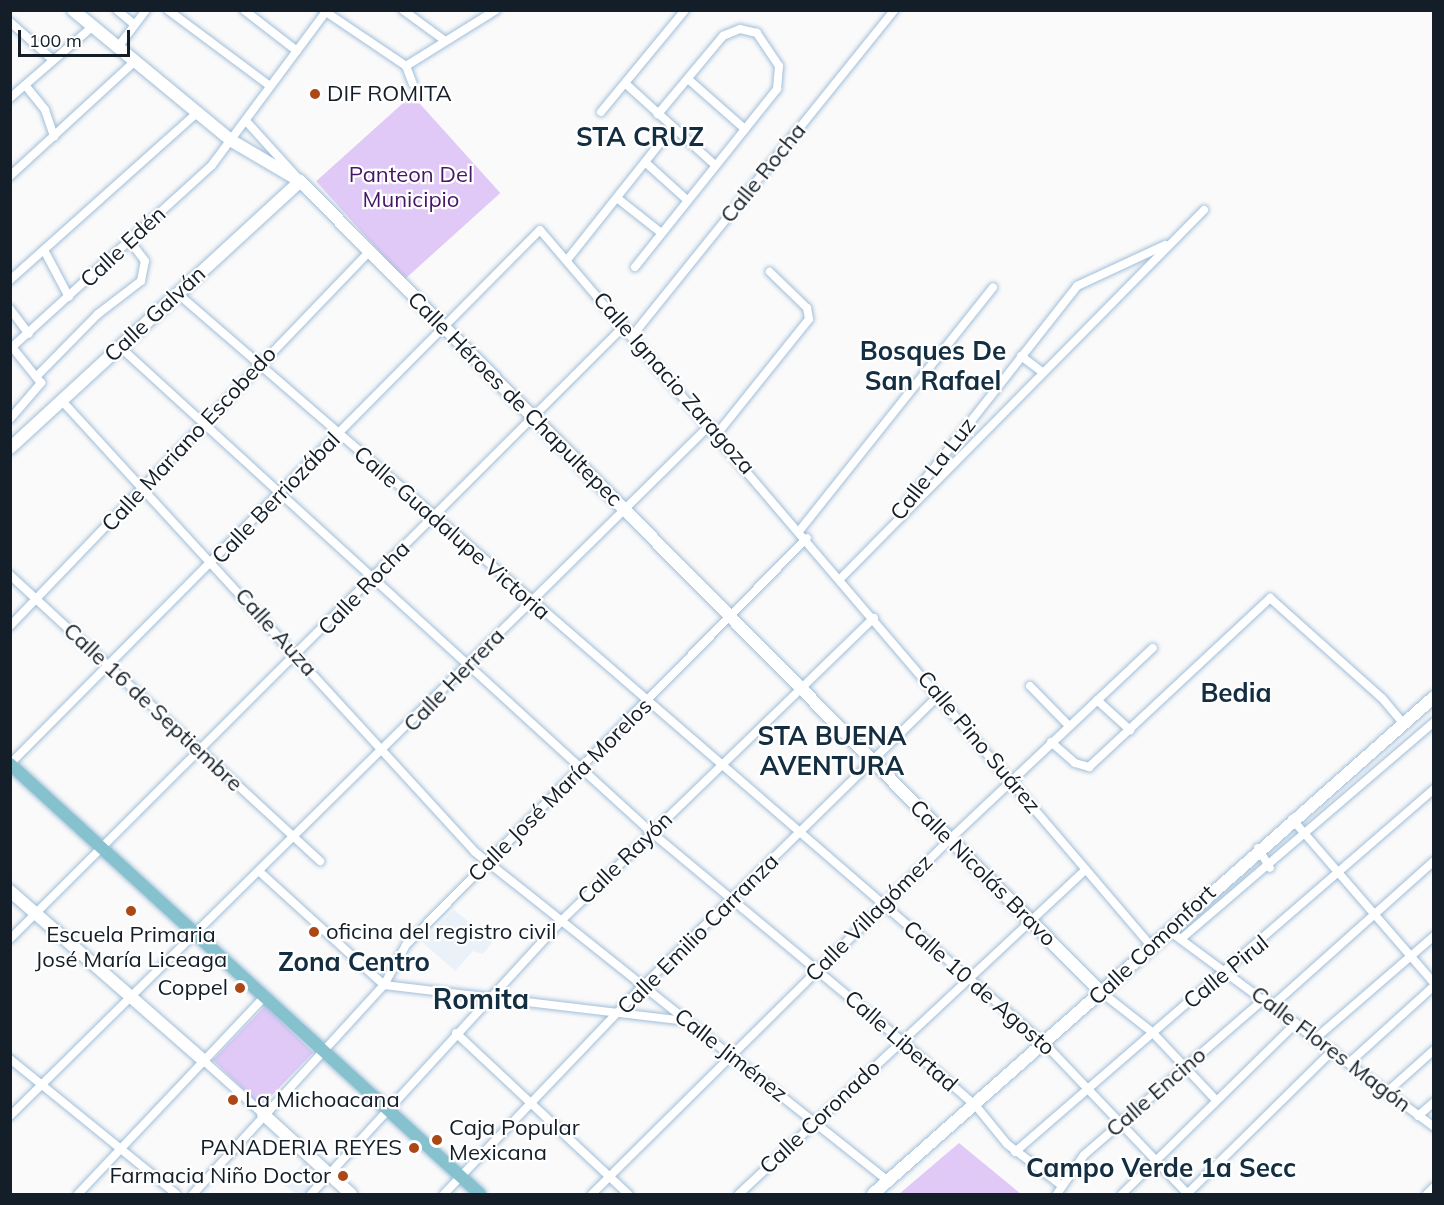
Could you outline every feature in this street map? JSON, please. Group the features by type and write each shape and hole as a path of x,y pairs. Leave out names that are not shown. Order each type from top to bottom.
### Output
{"main road":[{"path":"10,764 480,1194"}],"street":[{"name":"Calle Héroes de Chapultepec","path":"73,10 232,141 300,181 368,253 732,616"},
{"path":"117,10 135,25"},
{"path":"118,47 146,10"},
{"path":"168,10 270,86"},
{"path":"244,10 297,51"},
{"path":"403,10 444,40"},
{"path":"406,66 482,13 496,10"},
{"path":"601,112 686,10"},
{"name":"Calle Rocha","path":"633,335 894,10"},
{"path":"325,11 406,66 412,84"},
{"name":"Calle Edén","path":"12,348 130,241 232,141 325,11"},
{"path":"10,22 53,60"},
{"path":"10,98 92,27"},
{"path":"635,267 659,231 777,89 779,66 762,38 745,28 723,36 658,114"},
{"path":"10,176 135,61"},
{"path":"688,79 745,129"},
{"path":"626,84 714,164"},
{"path":"25,85 45,110 54,136"},
{"path":"10,280 197,113"},
{"path":"246,121 300,181"},
{"path":"567,260 672,128"},
{"path":"645,162 686,199"},
{"name":"Calle Galván","path":"10,448 63,402 177,293 300,181"},
{"path":"617,198 659,231"},
{"name":"Calle La Luz","path":"842,578 883,533 951,467 1168,243 1203,210"},
{"name":"Calle Ignacio Zaragoza","path":"540,230 807,538"},
{"name":"Calle Berriozábal","path":"10,764 214,563 338,433 540,230"},
{"path":"37,376 98,314 141,281 145,261 130,241"},
{"name":"Calle La Luz","path":"883,533 1021,356 1085,280 1168,243"},
{"path":"44,250 69,297"},
{"name":"Calle Mariano Escobedo","path":"10,626 144,489 259,364 368,253"},
{"path":"717,434 809,319 807,308 770,272"},
{"path":"800,530 993,287"},
{"name":"Calle Guadalupe Victoria","path":"177,293 338,433 431,518 647,701"},
{"path":"10,309 29,334"},
{"name":"Calle Rocha","path":"10,939 298,656 431,518 535,418 624,326"},
{"name":"Calle Libertad","path":"120,347 283,493 373,579 651,832 902,1041 976,1106 1015,1152 1061,1185"},
{"path":"10,419 40,388 37,376 12,348"},
{"path":"1021,356 1042,372"},
{"name":"Calle Auza","path":"63,402 214,563 488,864"},
{"name":"Calle Herrera","path":"10,1116 198,937 386,751 531,601 710,425"},
{"path":"940,458 951,467"},
{"name":"Calle José María Morelos","path":"193,1194 263,1114 384,985 406,945 807,538"},
{"name":"Calle Pino Suárez","path":"807,538 1150,946"},
{"name":"Calle 16 de Septiembre","path":"10,575 320,861"},
{"path":"1051,742 1075,763 1089,767 1270,598 1382,698 1403,723"},
{"name":"Calle Nicolás Bravo","path":"732,616 949,840 1101,992 1152,1032 1215,1099"},
{"name":"Calle Rayón","path":"311,1194 490,995 560,922 874,618"},
{"name":"Calle Villagómez","path":"592,1194 731,1053 949,840 1153,648"},
{"path":"1030,686 1068,726"},
{"name":"Calle Emilio Carranza","path":"444,1194 533,1104 643,986 939,695"},
{"path":"1098,699 1130,730"},
{"name":"Calle 10 de Agosto","path":"647,701 1045,1044 1091,1087 1187,1194"},
{"name":"Calle Comonfort","path":"873,1194 1045,1044 1258,848 1403,723 1432,701"},
{"path":"1181,939 1270,868 1434,722"},
{"name":"Calle Pirul","path":"1015,1152 1152,1032 1229,971 1341,875 1434,789"},
{"path":"1292,819 1412,956 1434,985 1349,1063"},
{"path":"1258,848 1270,868"},
{"path":"1274,1005 1434,861"},
{"name":"Calle Jiménez","path":"488,864 688,1022 731,1053 888,1181"},
{"name":"Calle Coronado","path":"739,1194 1086,869"},
{"path":"261,873 384,985 621,1010 688,1022"},
{"path":"10,891 351,1194"},
{"name":"Calle Flores Magón","path":"1168,930 1229,971 1434,1127"},
{"path":"1316,1038 1434,936"},
{"path":"78,1194 264,997"},
{"name":"Calle Encino","path":"1057,1194 1061,1185 1084,1155 1265,999"},
{"path":"1122,1194 1215,1099 1296,1023"},
{"path":"456,1034 628,1194"},
{"path":"1187,1194 1333,1050"},
{"path":"1387,1092 1434,1050"},
{"path":"10,1059 176,1194"},
{"path":"1418,1116 1430,1105 1434,1116"},
{"path":"1426,1194 1434,1187"}],"shaded area":[{"path":"454,910 493,941 483,954 473,951 455,971 422,942"},
{"path":"306,1159 325,1177 307,1194 295,1194 284,1184"}],"green space":[{"name":"Panteon Del Municipio","path":"412,95 500,193 404,279 316,181"},
{"path":"265,1006 313,1053 261,1106 213,1060"},
{"path":"959,1143 1021,1194 899,1194"}],"place":[{"name":"DIF ROMITA","path":"315,94"},
{"name":"Escuela Primaria José María Liceaga","path":"131,911"},
{"name":"oficina del registro civil","path":"314,932"},
{"name":"Coppel","path":"240,988"},
{"name":"La Michoacana","path":"233,1100"},
{"name":"Caja Popular Mexicana","path":"437,1140"},
{"name":"PANADERIA REYES","path":"414,1148"},
{"name":"Farmacia Niño Doctor","path":"343,1176"}],"district":[{"name":"STA CRUZ","path":"640,137"},
{"name":"Bosques De San Rafael","path":"933,366"},
{"name":"Bedia","path":"1236,693"},
{"name":"STA BUENA AVENTURA","path":"832,751"},
{"name":"Zona Centro","path":"354,962"},
{"name":"Romita","path":"481,999"},
{"name":"Campo Verde 1a Secc","path":"1161,1168"}]}
